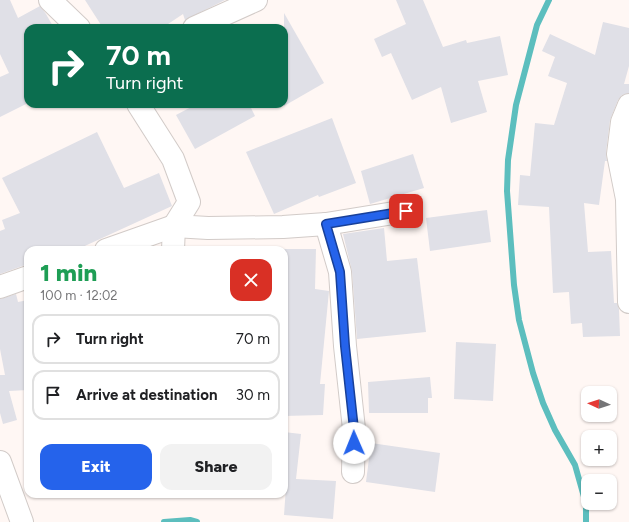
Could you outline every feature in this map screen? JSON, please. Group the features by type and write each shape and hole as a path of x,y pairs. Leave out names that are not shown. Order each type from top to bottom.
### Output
{"street":[{"path":"50,0 75,24"},
{"path":"203,24 256,0"},
{"path":"629,105 622,122 618,154 627,199 629,302"},
{"path":"140,108 172,159 189,202 174,226 173,246"},
{"path":"117,246 174,226 208,228 283,227 326,224 406,211"},
{"path":"326,224 340,272 345,346 354,429 354,472"},
{"path":"0,287 24,278"},
{"path":"0,462 22,522"}],"building":[{"path":"0,0 10,0 18,18 40,6 52,24 24,24 24,105 0,117 0,77 9,73 0,54"},
{"path":"85,0 225,0 185,20 183,14 168,24 100,24"},
{"path":"396,0 423,0 443,47 466,40 467,43 500,36 508,75 478,81 487,112 451,123 441,87 412,100 391,53 382,57 374,39 406,24"},
{"path":"284,13 324,83 288,104 288,24 284,24"},
{"path":"603,22 629,28 629,66 624,84 629,84 629,93 622,95 618,100 610,120 606,152 607,161 605,161 599,205 584,203 588,252 611,251 614,303 617,303 619,309 620,336 583,337 582,323 571,324 569,292 553,293 549,207 518,205 520,175 530,176 535,123 554,125 567,83 548,76 555,57 542,51 550,34 595,55"},
{"path":"189,108 251,108 255,116 195,149 176,115"},
{"path":"332,118 356,183 319,197 318,195 274,214 246,152"},
{"path":"97,132 124,188 159,173 172,206 85,246 24,246 24,265 0,274 0,231 5,229 2,220 20,213 2,178"},
{"path":"413,154 424,188 370,204 361,171"},
{"path":"487,210 491,242 430,251 426,218"},
{"path":"384,228 387,261 417,258 426,332 357,339 352,271 343,234"},
{"path":"288,249 316,249 315,289 329,291 320,384 325,384 323,415 288,416"},
{"path":"16,294 18,302 24,301 24,390 9,391 17,420 3,424 0,413 0,375 5,375 0,349 0,299"},
{"path":"456,342 496,344 493,401 454,399"},
{"path":"430,377 432,398 428,398 428,413 369,413 368,382"},
{"path":"288,432 301,434 296,479 336,481 333,519 284,515 285,498 288,498"},
{"path":"371,443 440,453 435,492 366,482"}],"waterway":[{"path":"549,0 537,25 516,105 508,160 507,191 514,285 519,320 533,373 543,403 555,430 575,465 586,504 586,522"},
{"path":"164,522 190,520 197,522"}],"route":[{"path":"354,443 340,272 326,224 406,211"}]}
